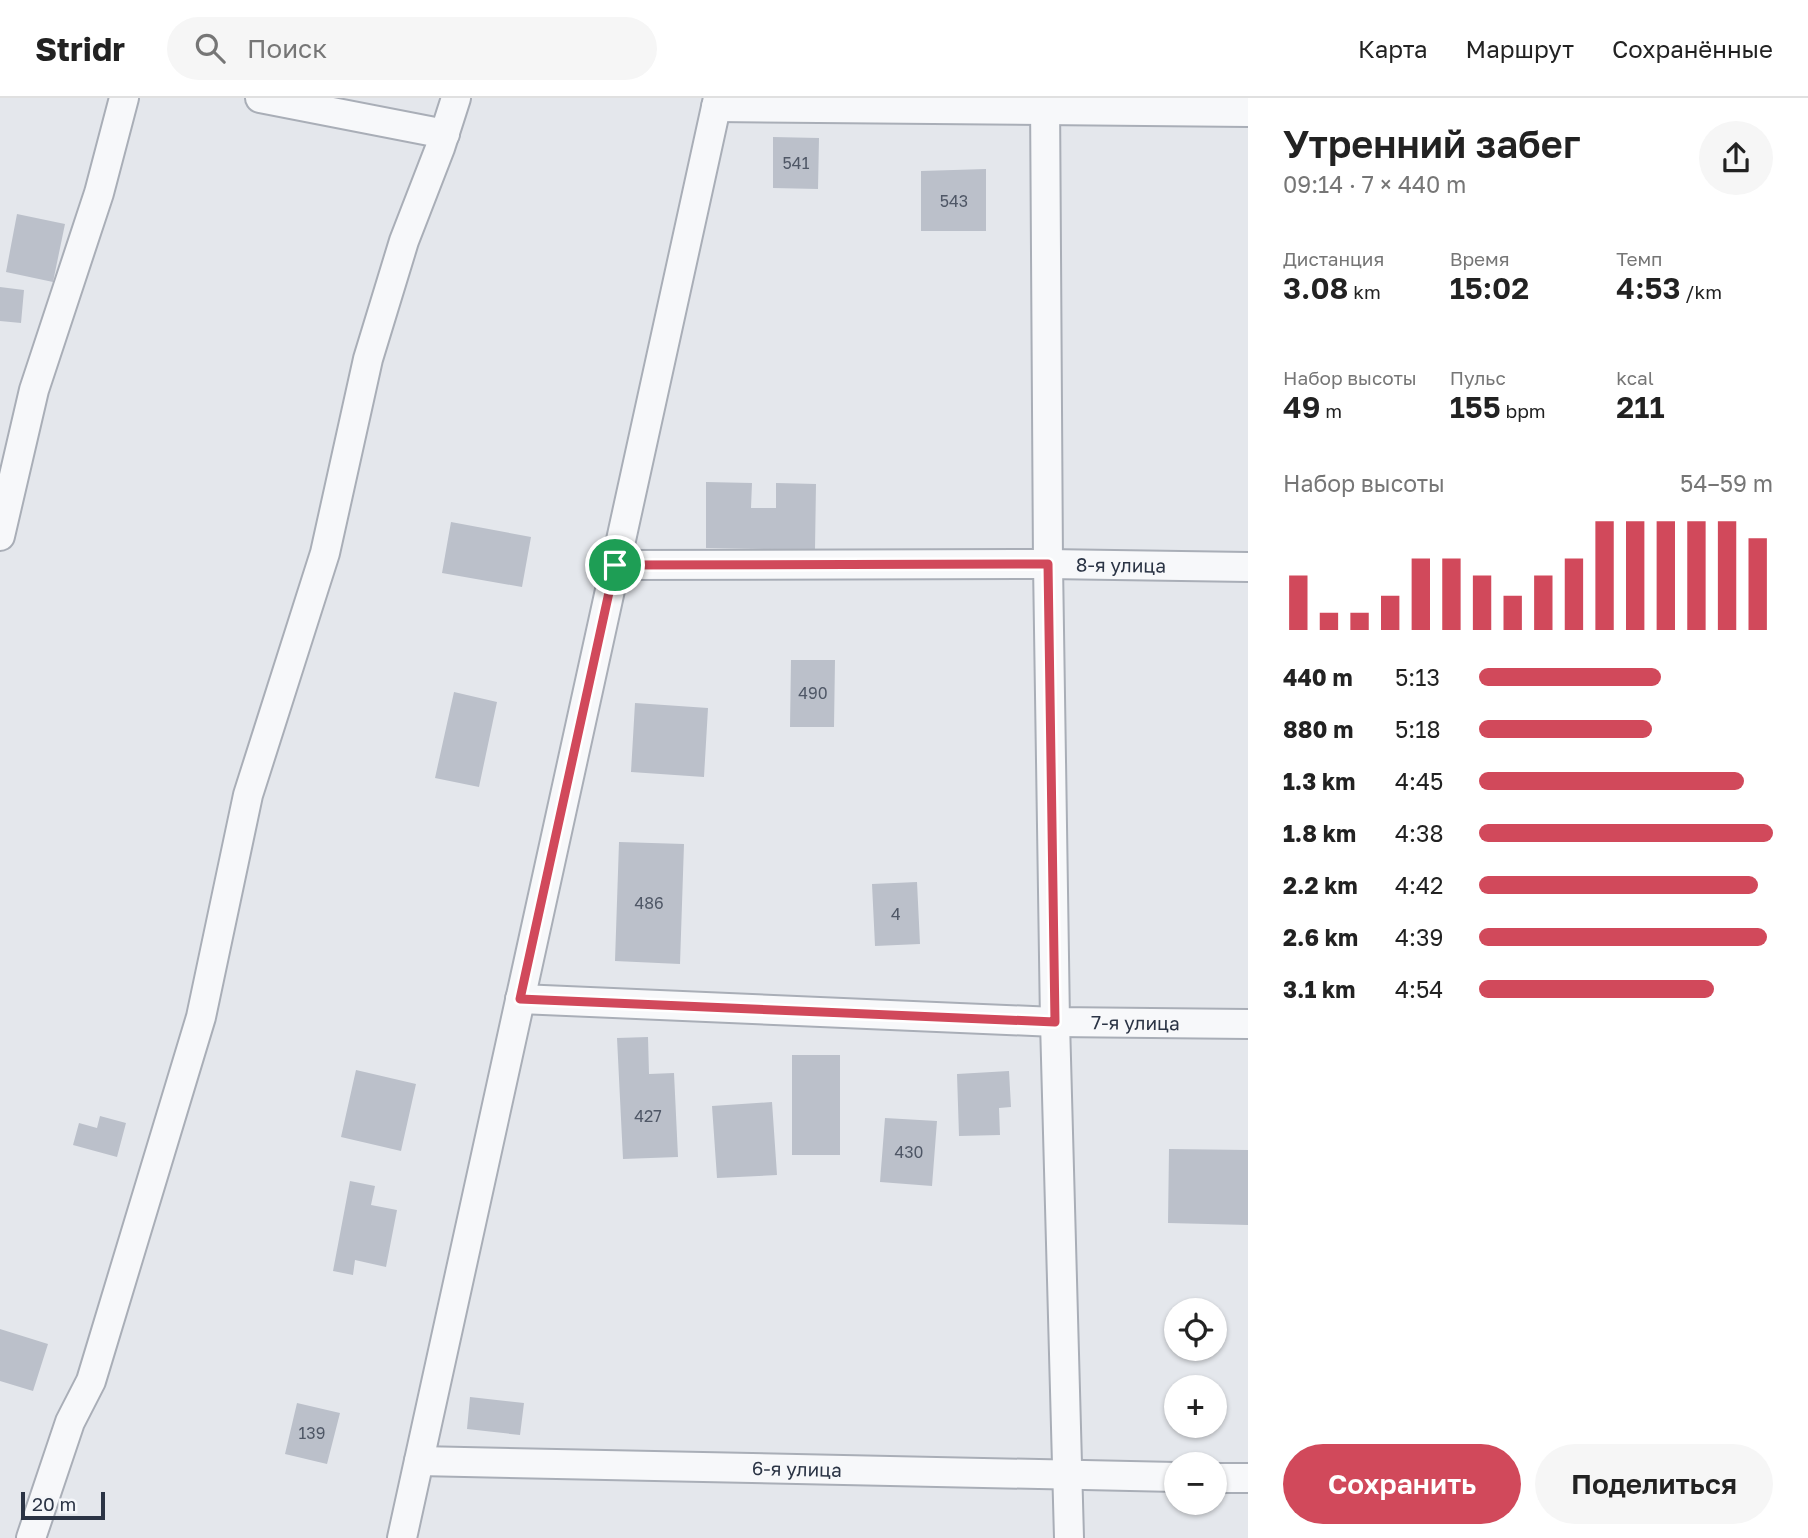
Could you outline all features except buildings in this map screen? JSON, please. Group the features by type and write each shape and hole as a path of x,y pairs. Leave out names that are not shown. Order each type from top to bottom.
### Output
{"street":[{"path":"0,536 34,390 99,193 124,98"},
{"path":"260,98 445,134"},
{"path":"32,1538 71,1422 91,1381 201,1017 248,795 325,553 368,359 404,241 456,98"},
{"path":"402,1538 717,102 1045,103 1248,111"},
{"path":"1045,103 1055,1022 1069,1538"},
{"name":"8-я улица","path":"615,565 1048,564 1248,567"},
{"name":"7-я улица","path":"520,999 1055,1022 1248,1024"},
{"name":"6-я улица","path":"419,1461 1164,1477"},
{"path":"1227,1478 1248,1478"}],"route":[{"path":"1048,564 1055,1022 520,999 615,565 1048,564"}]}
